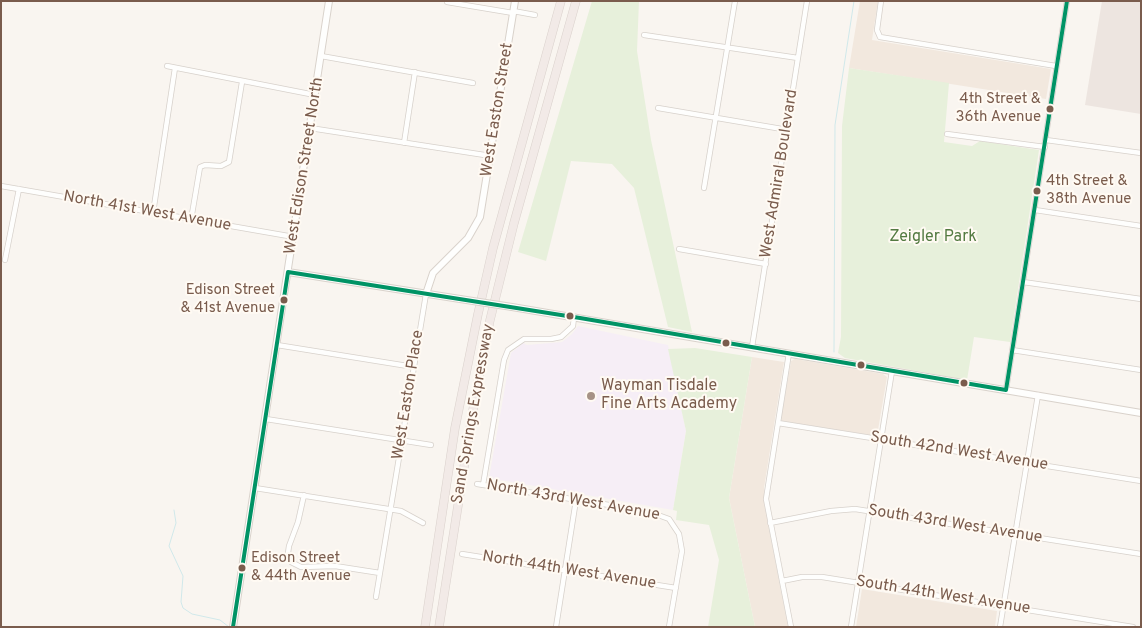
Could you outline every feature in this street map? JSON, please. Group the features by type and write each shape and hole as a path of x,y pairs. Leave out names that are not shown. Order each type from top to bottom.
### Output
{"highway":[{"name":"Sand Springs Expressway","path":"425,627 455,428 478,314 498,232 561,1"},
{"name":"Sand Springs Expressway","path":"439,627 475,398 492,310 576,1"}],"street":[{"name":"West Edison Street North","path":"233,627 329,1"},
{"name":"West Easton Street","path":"482,210 515,1"},
{"path":"704,188 735,1"},
{"name":"West Admiral Boulevard","path":"752,347 807,1"},
{"path":"881,1 878,35 883,38 1056,66"},
{"path":"1006,390 1067,2 1059,1"},
{"path":"447,2 535,15"},
{"path":"644,35 798,58"},
{"path":"321,56 473,83"},
{"path":"167,66 315,95"},
{"path":"153,213 175,68"},
{"path":"404,143 415,72"},
{"path":"191,220 200,167 205,165 221,166 229,162 242,82"},
{"path":"658,108 788,130"},
{"path":"310,128 491,156"},
{"path":"947,134 1045,146"},
{"path":"1046,140 1141,153"},
{"name":"North 41st West Avenue","path":"1,186 294,237"},
{"path":"5,260 19,189"},
{"name":"West Easton Place","path":"376,597 426,294 433,273 468,238 482,210"},
{"path":"1035,210 1141,226"},
{"path":"678,249 766,264"},
{"path":"288,272 574,317 1141,413"},
{"path":"1023,282 1141,298"},
{"path":"483,485 504,360 508,350 524,339 561,337 573,326 574,317"},
{"path":"277,345 414,367"},
{"path":"1012,350 1141,370"},
{"path":"789,353 767,491 770,523 791,627"},
{"path":"851,627 892,371"},
{"path":"1000,627 1038,395"},
{"path":"266,419 431,445"},
{"name":"South 42nd West Avenue","path":"778,423 1141,481"},
{"name":"North 43rd West Avenue","path":"476,484 655,512 669,519 677,529 681,542 676,588"},
{"path":"255,488 391,509 406,513 423,523"},
{"path":"304,496 298,522 289,546 290,559 301,567 334,566 380,573"},
{"path":"556,627 576,500"},
{"name":"South 43rd West Avenue","path":"770,523 840,509 1141,554"},
{"name":"North 44th West Avenue","path":"462,554 676,588"},
{"name":"South 44th West Avenue","path":"782,581 811,576 1133,627"},
{"path":"669,627 676,588"}],"shaded area":[{"path":"860,1 878,1 872,40 1051,69 1046,99 849,68"},
{"path":"1102,1 1141,1 1141,114 1085,105"},
{"name":"Wayman Tisdale Fine Arts Academy","path":"578,326 668,345 686,431 673,510 489,478 511,353 523,343 527,345 562,342"},
{"path":"752,357 784,362 764,488 764,503 788,627 755,627 729,498"},
{"path":"795,359 883,374 887,377 877,436 782,421 791,361"},
{"path":"862,589 997,611 995,627 856,627"}],"green space":[{"path":"592,1 639,1 637,51 651,140 692,332 668,327 634,188 612,164 571,161 546,261 518,252"},
{"name":"Zeigler Park","path":"849,68 949,83 944,142 972,146 980,141 1039,150 1010,342 974,337 967,380 845,358 838,353 841,337 842,126"},
{"path":"695,348 752,357 729,498 755,627 708,627 719,560 709,525 676,520 677,511 673,510 686,431 668,349"}],"waterway":[{"path":"834,352 835,125 854,1"},
{"path":"174,510 176,523 169,546 183,576 181,602 183,608 192,614 220,620 229,627"}],"transit line":[{"path":"233,627 288,272 580,318 1006,390 1067,1"}],"place":[{"name":"4th Street & 36th Avenue","path":"1050,109"},
{"name":"4th Street & 38th Avenue","path":"1037,191"},
{"name":"Edison Street & 41st Avenue","path":"284,300"},
{"name":"Wayman Tisdale Fine Arts Academy","path":"591,396"},
{"name":"Edison Street & 44th Avenue","path":"242,568"}]}
